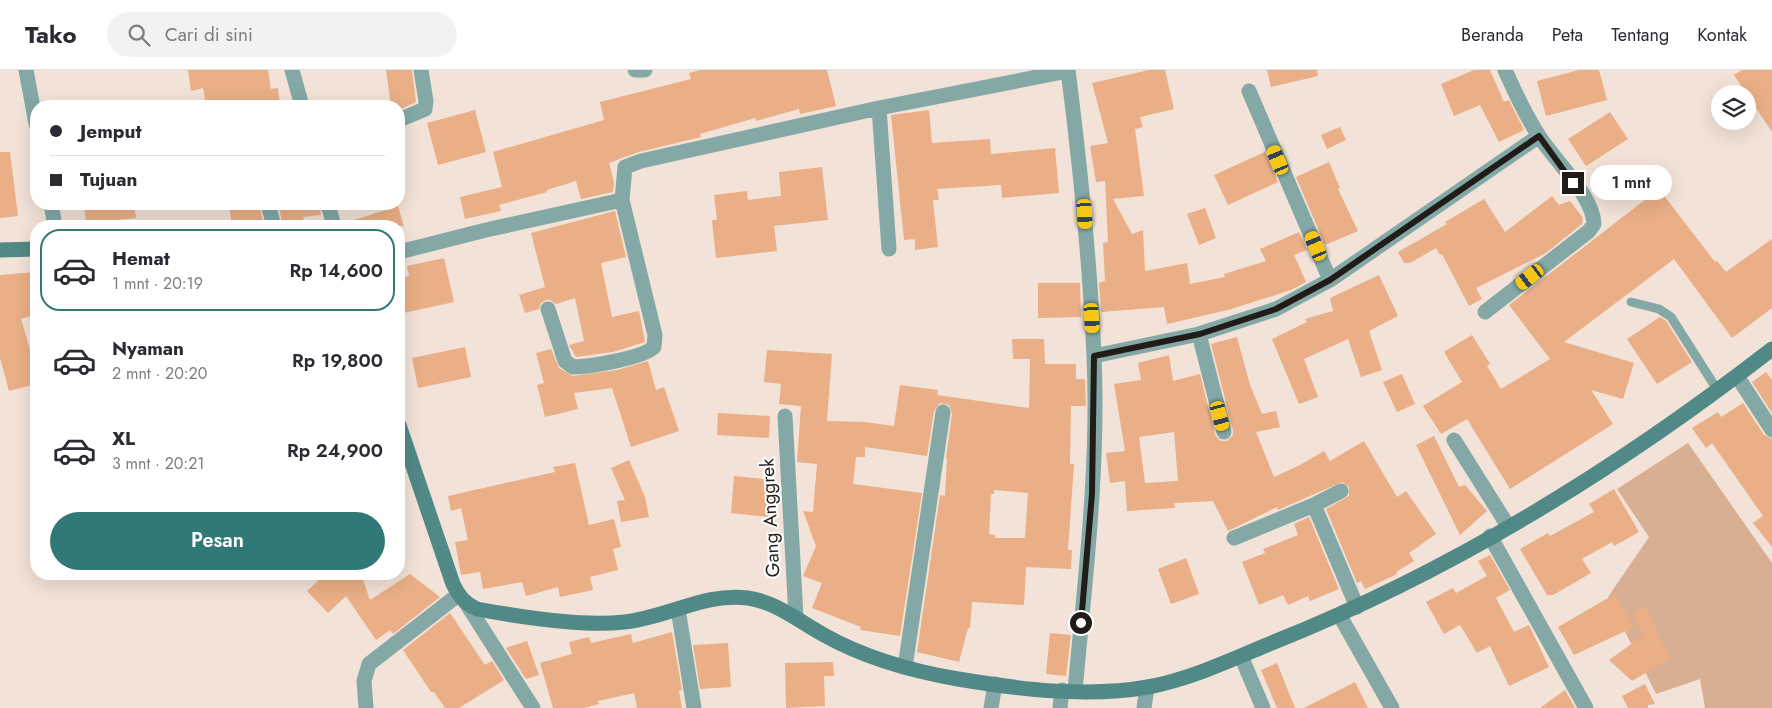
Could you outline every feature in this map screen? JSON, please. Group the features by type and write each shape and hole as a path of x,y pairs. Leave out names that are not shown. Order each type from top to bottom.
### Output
{"street":[{"path":"26,70 32,100"},
{"path":"292,70 300,100"},
{"path":"405,117 425,109 426,101 421,70"},
{"path":"635,70 645,70"},
{"path":"1485,312 1589,231 1594,224 1593,215 1588,204 1539,136 1521,106 1505,70"},
{"path":"548,309 566,361 573,367 625,358 648,352 654,347 656,335 622,200 624,167 630,164 878,108 1068,71 1084,197 1094,356 1092,494 1069,691 1060,708"},
{"path":"1249,91 1330,280"},
{"path":"878,108 889,249"},
{"path":"1094,356 1200,334 1276,309 1330,280 1539,136"},
{"path":"405,250 486,230 622,200"},
{"path":"0,250 30,250"},
{"path":"1200,334 1224,432"},
{"path":"462,599 477,609 606,624 641,620 709,600 742,597 758,599 796,617 824,635 880,661 954,679 1069,691 1147,687 1194,674 1340,616 1490,536 1629,452 1718,391 1772,349"},
{"path":"1737,376 1772,430"},
{"path":"905,667 943,412"},
{"name":"Gang Anggrek","path":"785,416 796,617"},
{"path":"1454,440 1508,526"},
{"path":"405,442 462,599 533,708"},
{"path":"1234,538 1341,491"},
{"path":"1314,504 1356,607"},
{"path":"1490,536 1586,708"},
{"path":"366,708 364,680 369,664 462,599"},
{"path":"678,609 694,708"},
{"path":"1340,616 1392,708"},
{"path":"1241,656 1264,708"},
{"path":"991,708 995,684"},
{"path":"1144,708 1147,687"}],"lane":[{"path":"1631,302 1659,309 1671,317 1718,391"}],"shaded area":[{"path":"1688,443 1772,563 1772,708 1705,708 1700,679 1656,694 1608,597 1649,537 1617,489"}],"building":[{"path":"188,70 268,70 271,89 278,88 279,100 205,100 203,88 191,91"},
{"path":"386,70 412,70 416,102 405,107 405,100 390,100"},
{"path":"700,70 827,70 836,106 800,114 799,109 756,121 755,118 700,134 701,137 639,152 609,163 614,182 613,192 581,199 576,181 547,190 547,192 499,205 501,211 465,219 460,197 502,187 493,152 604,120 600,102 691,79 689,73"},
{"path":"1149,70 1165,70 1174,109 1140,117 1143,127 1135,129 1144,196 1113,199 1132,234 1143,230 1145,271 1187,263 1190,284 1225,277 1224,274 1266,261 1260,249 1299,232 1307,250 1294,255 1306,282 1291,290 1228,310 1167,324 1164,307 1101,312 1099,283 1105,281 1103,243 1108,242 1105,181 1096,182 1090,146 1108,143 1092,83"},
{"path":"1267,70 1317,70 1318,76 1271,87"},
{"path":"1474,70 1490,70 1504,102 1509,100 1524,130 1499,142 1480,105 1454,116 1441,84"},
{"path":"1579,70 1599,70 1607,100 1546,116 1537,81"},
{"path":"1742,70 1772,70 1772,132 1756,108 1756,85 1741,85 1734,75"},
{"path":"475,110 486,152 438,165 427,123"},
{"path":"929,110 932,143 990,139 991,154 1055,148 1059,193 1002,198 1001,185 937,189 939,200 933,200 938,247 915,250 915,239 904,240 891,115"},
{"path":"1610,112 1628,139 1586,166 1568,139"},
{"path":"1340,127 1346,140 1327,149 1321,135"},
{"path":"0,152 10,152 18,216 0,218"},
{"path":"1265,152 1278,182 1228,205 1214,175"},
{"path":"1329,162 1340,188 1338,189 1358,231 1325,245 1296,177"},
{"path":"822,167 828,220 774,226 777,251 716,258 712,220 717,220 714,195 747,191 748,200 781,196 779,172"},
{"path":"1659,189 1715,262 1717,261 1726,272 1772,239 1772,308 1732,338 1674,259 1564,342 1634,363 1623,399 1591,390 1613,424 1510,489 1467,419 1441,434 1423,406 1462,382 1444,352 1472,335 1490,364 1487,366 1501,389 1550,359 1509,305"},
{"path":"1552,196 1559,205 1570,201 1583,218 1582,224 1546,253 1476,288 1482,299 1469,306 1442,254 1440,255 1436,248 1410,263 1404,263 1398,252 1447,224 1445,222 1484,199 1505,232"},
{"path":"1205,208 1216,238 1199,245 1187,214"},
{"path":"85,210 135,210 136,218 116,220 86,220"},
{"path":"230,210 260,210 263,220 231,220"},
{"path":"279,210 320,210 321,215 303,217 304,220 282,220"},
{"path":"386,210 399,210 402,220 354,220"},
{"path":"615,211 626,257 601,263 612,317 639,311 645,342 613,352 576,357 569,345 584,341 575,298 556,304 546,300 541,303 539,309 525,313 519,295 545,287 531,233"},
{"path":"444,258 454,302 405,313 405,277 409,276 407,266"},
{"path":"30,272 30,316 21,319 30,350 30,386 9,391 0,358 0,275"},
{"path":"1379,275 1398,316 1369,331 1382,370 1361,377 1348,339 1304,359 1318,397 1299,404 1272,339 1307,322 1305,319 1333,311 1330,298"},
{"path":"1038,283 1080,283 1081,317 1038,318"},
{"path":"1660,317 1666,321 1692,362 1657,384 1627,339"},
{"path":"1237,337 1250,385 1262,414 1276,411 1280,427 1256,432 1274,477 1324,451 1330,461 1364,441 1397,497 1406,491 1436,534 1409,553 1414,561 1396,572 1397,574 1365,589 1361,581 1357,583 1326,509 1349,496 1349,487 1342,482 1278,510 1277,507 1228,531 1213,501 1174,503 1175,508 1127,511 1125,481 1110,483 1106,453 1125,451 1114,384 1141,380 1138,363 1169,355 1173,381 1200,374 1215,435 1221,441 1227,441 1233,435 1233,430 1211,344","holes":["1174,432 1178,481 1145,483 1139,437"]},
{"path":"1012,339 1044,339 1045,364 1076,364 1076,379 1085,379 1086,406 1071,406 1070,464 1074,464 1068,550 1072,550 1071,569 1026,567 1024,605 972,602 970,628 968,628 959,662 917,652 940,495 945,496 946,458 952,413 949,405 940,403 934,411 927,456 865,447 865,457 856,457 853,484 922,493 900,636 860,630 861,627 812,608 822,583 803,576 816,546 803,511 813,512 817,464 797,462 801,406 779,404 781,384 764,382 767,350 832,354 827,421 865,422 894,426 900,385 938,390 937,395 1029,408 1030,359 1013,359","holes":["994,490 1028,493 1025,538 995,538 995,535 989,534 991,494 994,494"]},
{"path":"465,347 471,377 418,388 412,358"},
{"path":"551,349 559,368 573,376 617,370 648,361 656,390 664,387 679,431 631,447 612,388 574,393 578,409 545,417 537,385 544,383 536,353"},
{"path":"1766,372 1772,380 1772,413 1752,382"},
{"path":"1402,374 1415,404 1397,412 1383,382"},
{"path":"1743,403 1764,435 1772,439 1772,547 1753,523 1763,516 1712,443 1706,448 1692,428 1718,412 1721,417"},
{"path":"718,413 770,416 769,438 717,435"},
{"path":"1434,436 1459,487 1465,485 1487,511 1460,535 1416,445"},
{"path":"629,460 645,497 649,517 621,522 617,501 625,500 611,468"},
{"path":"575,463 589,525 614,519 621,547 613,549 618,570 590,577 593,590 560,597 558,587 526,596 522,582 483,589 480,572 461,575 455,542 468,540 461,508 451,511 448,496 555,472 553,467"},
{"path":"734,476 773,480 770,517 731,513"},
{"path":"1614,489 1639,532 1614,546 1612,542 1582,559 1591,573 1553,595 1547,595 1520,549 1548,533 1550,536 1594,512 1589,504"},
{"path":"1309,517 1339,589 1310,601 1308,596 1288,605 1283,595 1259,605 1242,562 1265,553 1263,549 1298,535 1294,524"},
{"path":"1490,555 1510,590 1496,598 1514,632 1529,625 1549,667 1509,686 1490,646 1477,653 1460,625 1444,634 1426,602 1453,588 1456,593 1487,576 1478,561"},
{"path":"1186,558 1199,594 1171,604 1158,569"},
{"path":"410,574 440,597 393,634 390,630 376,640 346,596 328,613 307,591 319,580 363,580 370,600 401,580 405,580 405,577"},
{"path":"1615,594 1634,627 1574,655 1558,627"},
{"path":"1645,606 1658,629 1655,631 1671,658 1632,681 1609,660 1644,635 1632,613"},
{"path":"450,613 485,665 492,661 504,680 459,708 445,708 434,692 431,692 403,650"},
{"path":"672,632 682,690 679,691 682,708 637,708 634,693 598,701 599,704 584,708 553,708 540,663 572,654 569,642 589,637 591,643 631,634 633,643"},
{"path":"1050,633 1071,635 1066,676 1046,674"},
{"path":"527,641 539,675 526,679 506,648"},
{"path":"728,643 731,687 700,689 693,645"},
{"path":"833,662 834,676 824,676 825,706 786,708 785,663"},
{"path":"1277,663 1295,708 1277,708 1261,670"},
{"path":"1355,682 1368,708 1304,708"},
{"path":"1645,684 1655,704 1648,705 1648,708 1628,708 1622,696"},
{"path":"1565,690 1575,708 1540,708"}],"route":[{"path":"1081,623 1092,494 1094,356 1200,334 1276,309 1330,280 1539,136 1573,183"}]}
